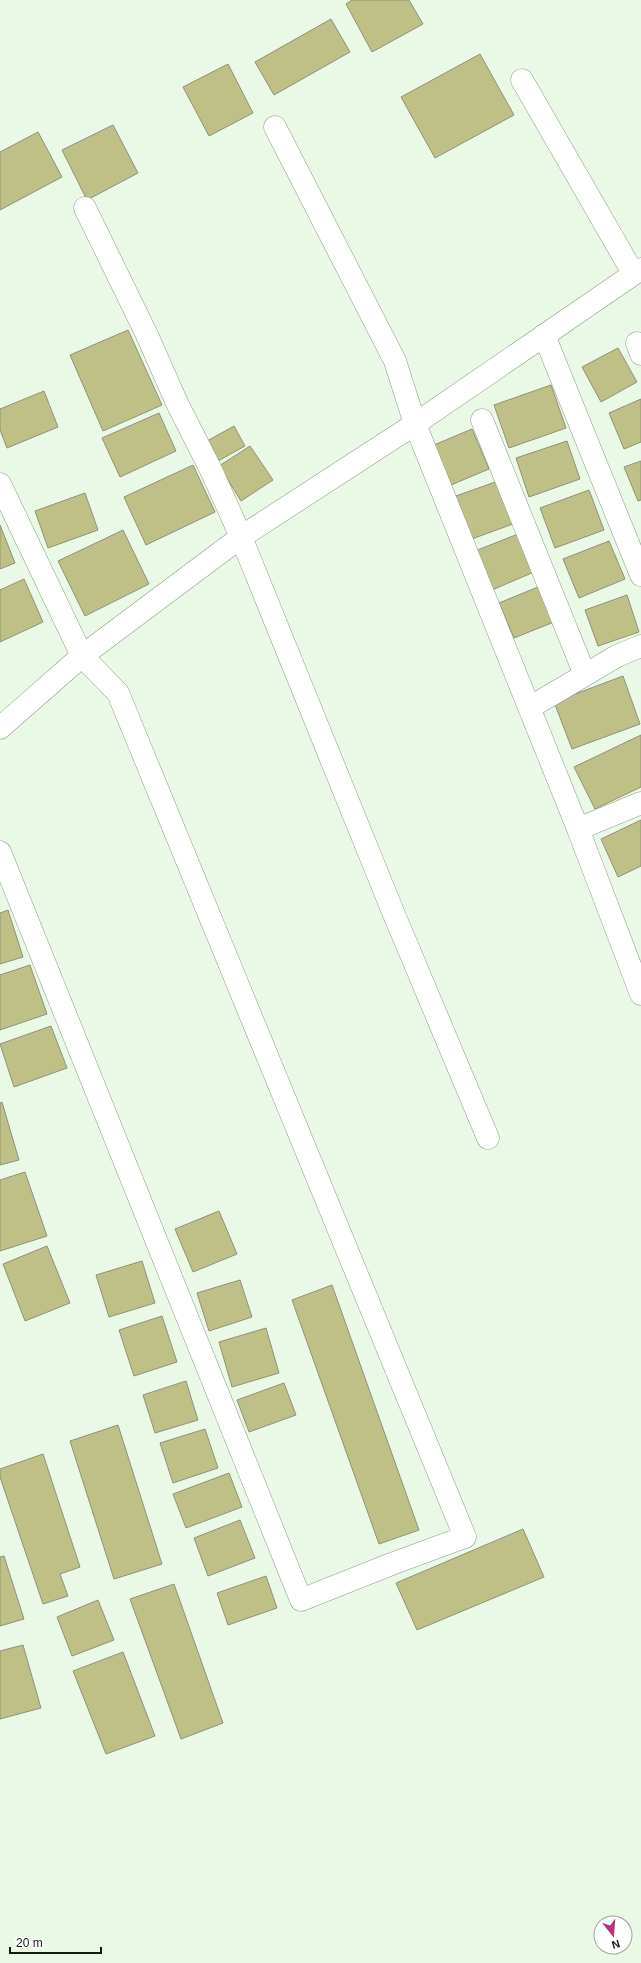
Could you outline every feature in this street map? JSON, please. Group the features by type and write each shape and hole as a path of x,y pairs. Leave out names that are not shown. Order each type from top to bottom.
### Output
{"street":[{"path":"1,724 82,656 241,537 415,424 637,271 522,80"},
{"path":"275,127 395,361 415,424 578,828 641,994"},
{"path":"85,208 147,335 177,403 212,472 241,537 391,907 488,1138"},
{"path":"544,335 641,575"},
{"path":"482,420 585,675"},
{"path":"0,484 82,656 118,693 465,1536 394,1562 301,1600 0,852"},
{"path":"529,708 617,656 641,646"},
{"path":"578,828 641,803"}],"building":[{"path":"352,0 409,0 423,24 372,52 346,4"},
{"path":"331,19 350,52 274,95 255,62"},
{"path":"480,54 514,115 435,158 401,97"},
{"path":"228,64 253,113 209,136 183,87"},
{"path":"113,125 138,173 87,200 62,150"},
{"path":"38,132 62,177 0,210 0,152"},
{"path":"128,330 162,405 103,431 70,355"},
{"path":"618,348 637,382 601,402 582,367"},
{"path":"551,385 566,428 509,448 494,405"},
{"path":"44,391 58,427 7,448 0,430 0,409"},
{"path":"641,399 641,442 624,449 609,413"},
{"path":"159,413 176,451 120,477 102,438"},
{"path":"234,426 245,446 218,461 207,441"},
{"path":"472,429 489,469 451,485 434,445"},
{"path":"567,441 580,479 529,497 516,458"},
{"path":"250,446 273,480 241,501 219,466"},
{"path":"641,461 641,500 638,501 624,467"},
{"path":"193,465 215,512 146,545 124,497"},
{"path":"498,481 513,524 469,540 453,497"},
{"path":"589,490 604,530 555,548 540,508"},
{"path":"85,493 98,530 48,548 35,511"},
{"path":"0,525 15,563 0,569"},
{"path":"123,530 149,584 85,616 58,561"},
{"path":"518,534 534,572 492,590 475,551"},
{"path":"609,541 625,579 579,598 563,559"},
{"path":"24,579 43,622 0,642 0,590"},
{"path":"538,587 554,622 514,638 499,603"},
{"path":"627,595 639,632 598,646 585,610"},
{"path":"623,676 640,724 572,749 554,702"},
{"path":"641,735 641,787 595,809 574,767"},
{"path":"641,820 641,866 618,877 601,839"},
{"path":"8,910 23,957 0,964 0,913"},
{"path":"30,965 47,1014 0,1030 0,975"},
{"path":"51,1026 67,1068 14,1087 0,1044"},
{"path":"2,1102 19,1160 0,1165 0,1103"},
{"path":"25,1172 47,1236 0,1251 0,1180"},
{"path":"219,1211 237,1254 193,1272 175,1229"},
{"path":"47,1246 70,1303 25,1321 3,1264"},
{"path":"142,1261 155,1303 109,1317 96,1275"},
{"path":"240,1280 252,1317 209,1331 197,1293"},
{"path":"332,1285 419,1530 379,1544 292,1300"},
{"path":"162,1316 177,1362 134,1376 119,1330"},
{"path":"266,1328 279,1373 232,1387 219,1342"},
{"path":"186,1381 198,1420 155,1433 143,1395"},
{"path":"284,1383 296,1415 249,1432 237,1400"},
{"path":"118,1425 162,1564 114,1579 70,1441"},
{"path":"205,1429 218,1468 173,1483 160,1443"},
{"path":"43,1454 80,1567 60,1574 68,1596 43,1604 0,1477 0,1469"},
{"path":"229,1473 242,1507 186,1528 173,1494"},
{"path":"240,1520 255,1558 208,1576 194,1538"},
{"path":"523,1529 544,1577 417,1630 396,1583"},
{"path":"4,1556 24,1619 0,1626 0,1557"},
{"path":"266,1576 277,1608 228,1625 217,1593"},
{"path":"174,1584 223,1723 181,1739 130,1599"},
{"path":"98,1600 114,1640 72,1656 57,1617"},
{"path":"23,1645 41,1708 0,1719 0,1651"},
{"path":"123,1652 155,1736 106,1754 73,1671"}]}
